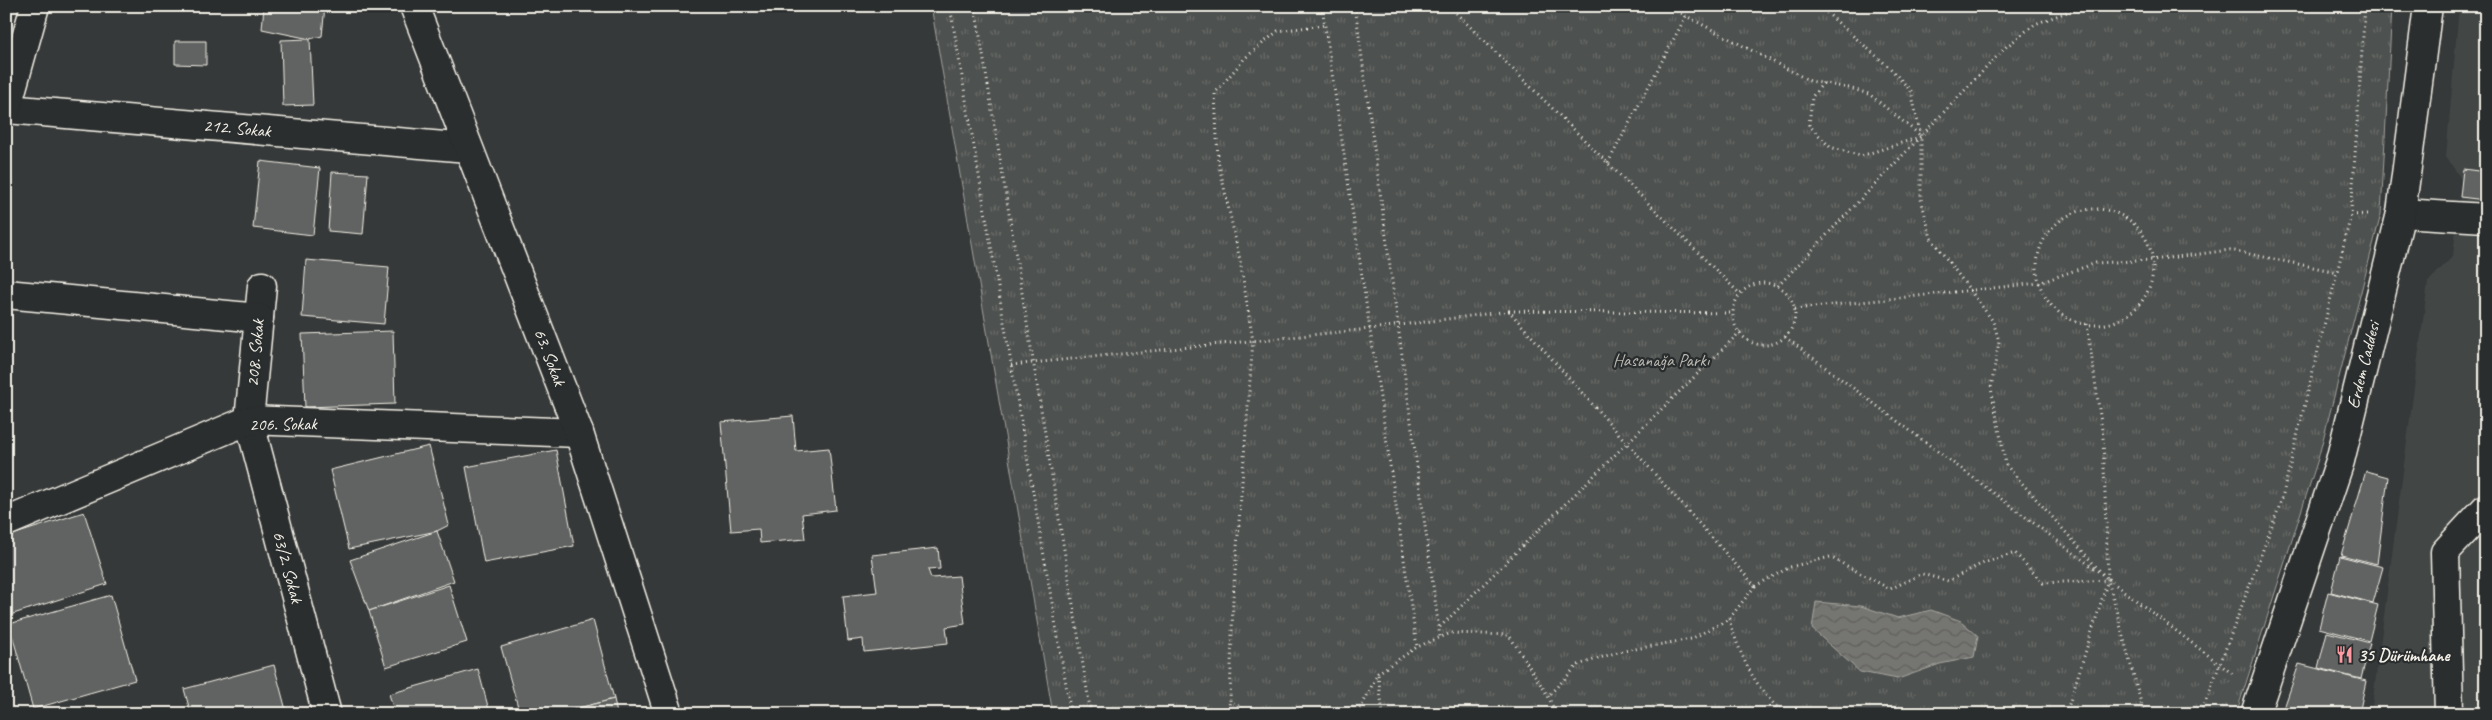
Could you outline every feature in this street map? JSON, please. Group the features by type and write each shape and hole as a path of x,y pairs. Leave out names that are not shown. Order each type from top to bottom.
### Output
{"street":[{"path":"6,109 35,6"},
{"name":"63. Sokak","path":"414,6 579,433 669,714"},
{"name":"Erdem Caddesi","path":"2255,714 2340,461 2401,213 2428,6"},
{"name":"212. Sokak","path":"6,109 468,148"},
{"path":"2401,213 2486,218"},
{"name":"208. Sokak","path":"249,420 262,286"},
{"path":"6,294 259,318"},
{"name":"206. Sokak","path":"6,522 249,420 579,433"},
{"name":"63/2. Sokak","path":"249,420 327,714"},
{"path":"2449,714 2446,552 2486,508"}],"path":[{"path":"950,6 1071,714"},
{"path":"975,6 1091,714"},
{"path":"1322,6 1417,647"},
{"path":"1355,6 1440,637"},
{"path":"1449,6 1740,294"},
{"path":"1668,6 1810,81 1849,88 1869,94 1920,136"},
{"path":"1818,6 1890,68 1912,91 1920,136 1921,199 1931,238 1993,321 1999,341 1991,388 2006,464 2108,580"},
{"path":"1778,286 2006,47 2035,24 2084,6"},
{"path":"2201,714 2281,502 2351,215 2365,6"},
{"path":"1608,163 1686,16"},
{"path":"1227,714 1230,701 1233,599 1254,341 1240,260 1218,160 1215,93 1245,58 1278,31 1324,25"},
{"path":"1823,83 1812,97 1809,124 1830,147 1861,156 1920,136"},
{"path":"2083,209 2102,209 2121,214 2136,226 2148,241 2153,260 2152,279 2145,298 2132,312 2116,322 2097,326 2077,323 2060,315 2047,300 2038,283 2036,264 2040,245 2050,228 2065,216 2083,209"},
{"path":"1795,309 2038,283 2096,262 2153,260 2230,250 2337,272"},
{"path":"1757,283 1778,286 1786,291 1795,309 1795,320 1785,337 1777,342 1762,344 1747,340 1735,324 1733,313 1740,294 1748,287 1757,283"},
{"path":"1011,366 1398,326 1509,311 1733,313"},
{"path":"1509,311 1628,442 1754,586"},
{"path":"2087,324 2103,437 2108,580 2144,714"},
{"path":"1439,628 1740,332"},
{"path":"1785,337 2220,664"},
{"path":"1548,696 1578,665 1618,652 1691,639 1729,619 1754,586 1790,567 1830,557 1890,589 1922,574 1948,580 1980,564 2015,553 2043,583 2108,580"},
{"path":"2062,714 2067,712 2108,580"},
{"path":"1729,619 1740,656 1772,704 1785,714"},
{"path":"1358,714 1378,674 1417,647 1451,633 1509,635 1548,696 1556,714"},
{"path":"1378,674 1383,714"},
{"path":"1230,701 1251,714"}],"shaded area":[{"path":"2459,6 2486,6 2486,714 2371,714 2428,282 2453,256 2462,180 2446,157"}],"green space":[{"name":"Hasanağa Parkı","path":"931,6 2392,6 2381,214 2318,459 2236,714 1053,714"}],"water":[{"path":"1816,602 1861,606 1898,618 1931,610 1961,621 1978,636 1974,657 1940,664 1898,679 1860,672 1812,629"}],"building":[{"path":"264,6 325,6 322,36 310,39 262,29"},
{"path":"310,39 313,105 283,106 281,40"},
{"path":"175,41 206,41 206,65 175,64"},
{"path":"260,161 320,168 313,235 253,228"},
{"path":"2463,169 2486,172 2485,200 2460,197"},
{"path":"332,172 368,174 363,234 328,231"},
{"path":"306,260 389,267 384,324 302,317"},
{"path":"393,331 395,404 305,407 302,334"},
{"path":"793,416 796,451 829,448 836,510 802,514 805,539 760,543 759,529 731,531 721,422"},
{"path":"429,446 449,525 437,531 349,549 330,470"},
{"path":"556,450 574,546 484,563 466,467"},
{"path":"2366,471 2388,477 2377,564 2341,555"},
{"path":"84,512 107,584 7,616 6,537"},
{"path":"437,531 454,581 369,611 350,560"},
{"path":"938,548 940,569 928,570 931,578 959,576 965,624 946,627 948,643 864,652 863,639 848,641 843,596 877,592 872,555"},
{"path":"2340,556 2383,567 2373,603 2331,592"},
{"path":"2484,578 2486,578 2486,661"},
{"path":"449,585 467,642 386,667 369,611"},
{"path":"2328,592 2378,605 2369,641 2319,628"},
{"path":"111,595 135,680 33,709 9,624"},
{"path":"593,620 614,699 555,714 520,714 501,647"},
{"name":"35 Dürümhane","path":"2327,632 2370,643 2361,679 2318,668"},
{"path":"2299,664 2366,681 2359,714 2282,714"},
{"path":"274,665 287,714 191,714 184,689"},
{"path":"478,669 490,714 395,714 389,694"},
{"path":"614,699 617,714 555,714"}],"place":[{"name":"35 Dürümhane","path":"2344,655"}]}
